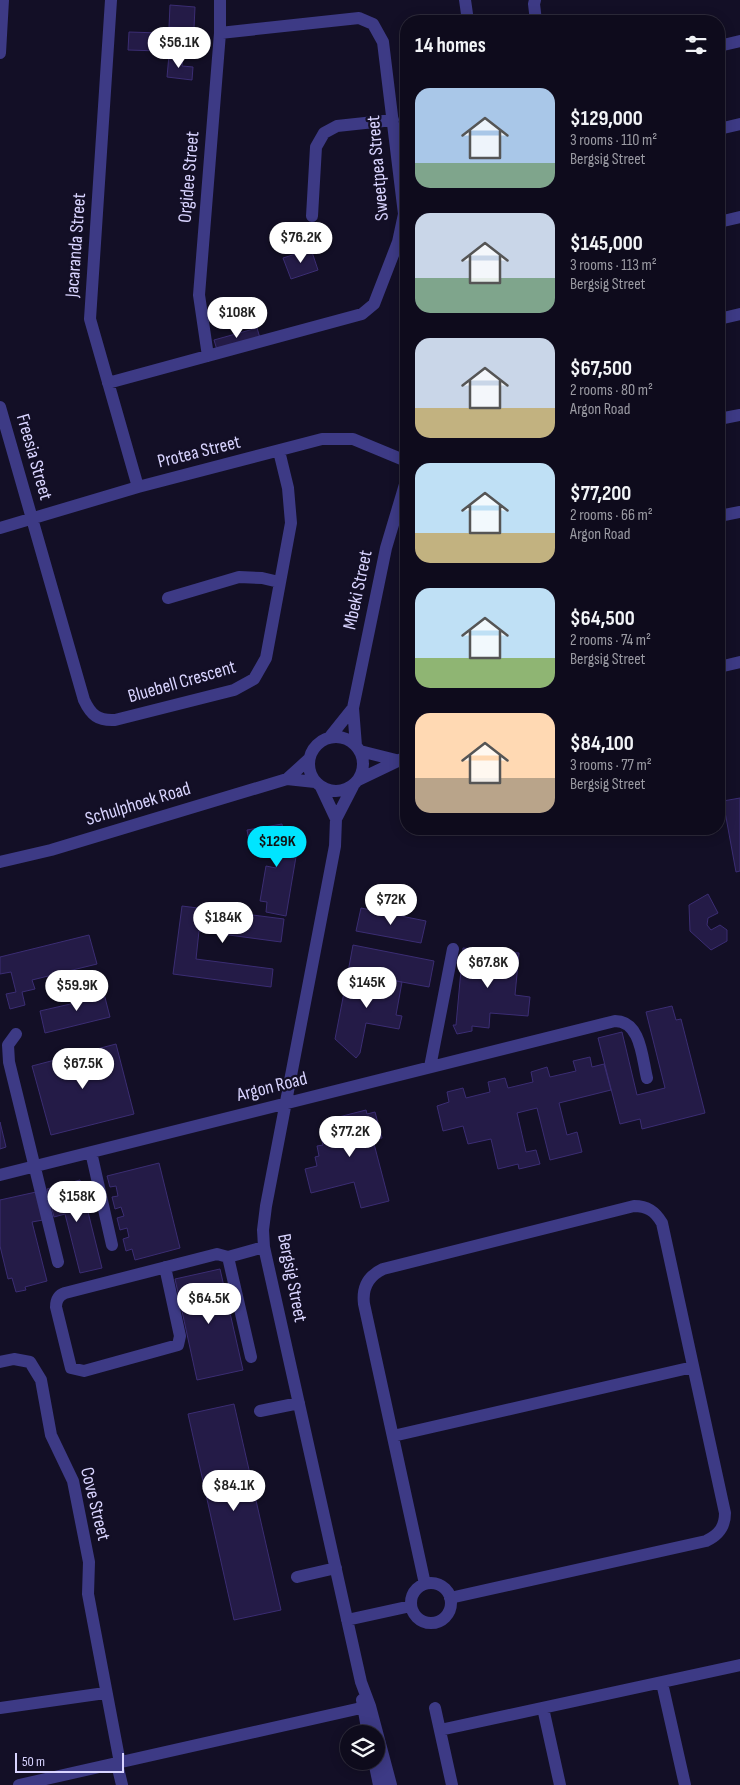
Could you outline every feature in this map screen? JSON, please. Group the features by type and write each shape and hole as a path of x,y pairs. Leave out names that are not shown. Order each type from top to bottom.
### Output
{"street":[{"path":"0,53 3,0"},
{"name":"Jacaranda Street","path":"111,0 90,319 138,487"},
{"name":"Orgidee Street","path":"208,356 202,321 200,287 220,33 220,0"},
{"path":"465,0 467,15"},
{"path":"535,15 534,4 536,0"},
{"name":"Sweetpea Street","path":"220,33 332,20 359,18 368,20 378,30 383,42 400,174"},
{"path":"725,45 740,41"},
{"path":"312,216 316,147 321,137 337,126 393,120"},
{"path":"725,128 740,124"},
{"path":"725,221 740,217"},
{"name":"Sweetpea Street","path":"108,383 362,314 374,304 400,233"},
{"path":"725,318 740,314"},
{"name":"Freesia Street","path":"0,407 32,518"},
{"path":"725,418 740,415"},
{"name":"Protea Street","path":"0,528 138,487 322,439 337,437 353,439 400,459"},
{"name":"Bluebell Crescent","path":"32,518 84,700 92,715 104,721 115,720 234,690 254,679 266,658 278,582 291,523 288,488 279,451"},
{"name":"Mbeki Street","path":"358,749 353,708 386,548 400,501"},
{"path":"725,515 740,512"},
{"path":"168,598 239,577 278,582"},
{"path":"725,666 740,662"},
{"name":"Mbeki Street","path":"329,738 353,708"},
{"path":"400,758 358,749 345,738 329,738 316,745 309,759 311,774 318,784 337,791 400,759"},
{"path":"355,783 363,764 358,749"},
{"name":"Schulphoek Road","path":"0,862 51,850 287,779 309,759"},
{"name":"Schulphoek Road","path":"287,779 318,784"},
{"name":"Bergsig Street","path":"355,783 336,819 335,846 264,1218 264,1248 366,1706 391,1785"},
{"name":"Bergsig Street","path":"318,784 336,819"},
{"path":"430,1067 453,949"},
{"name":"Argon Road","path":"0,1175 615,1020 627,1023 636,1035 647,1078"},
{"path":"16,1034 8,1045 8,1062 58,1262"},
{"path":"91,1152 112,1246"},
{"path":"425,1584 363,1297 366,1285 373,1275 383,1269 634,1206 648,1208 654,1212 662,1223 726,1513 723,1526 716,1536 706,1542 450,1598"},
{"path":"165,1267 180,1336 178,1346 84,1371 71,1368 56,1306 59,1296 65,1293 165,1267 217,1254 228,1257 264,1248"},
{"path":"228,1257 251,1357"},
{"name":"Cove Street","path":"0,1362 22,1359 30,1362 35,1367 41,1380 51,1435 70,1473 89,1562 88,1594 122,1785"},
{"path":"393,1436 693,1367"},
{"path":"260,1411 299,1402"},
{"path":"297,1577 336,1568"},
{"path":"425,1584 440,1586 450,1598 448,1614 435,1623 419,1620 410,1606 415,1590 425,1584"},
{"path":"347,1620 410,1606"},
{"path":"440,1730 740,1665"},
{"path":"662,1683 685,1785"},
{"path":"0,1708 105,1693"},
{"path":"19,1785 366,1706"},
{"name":"Bergsig Street","path":"366,1706 367,1725"},
{"path":"436,1708 452,1785"},
{"path":"543,1708 560,1785"},
{"path":"376,1770 379,1785"}],"building":[{"path":"170,5 195,7 194,28 169,27"},
{"path":"170,30 181,31 181,43 169,42"},
{"path":"129,32 160,33 160,51 128,50"},
{"path":"169,55 183,56 182,66 193,67 192,80 167,77"},
{"path":"311,249 318,270 291,279 283,258"},
{"path":"257,328 260,338 217,350 214,340"},
{"path":"740,798 740,871 736,872 725,812 725,801"},
{"path":"282,824 284,836 299,839 286,916 266,912 267,902 260,901 266,866 276,868 281,840 250,846 247,830"},
{"path":"708,894 718,913 708,918 707,925 711,930 720,925 727,930 727,941 711,950 690,931 689,905"},
{"path":"182,906 284,919 281,942 199,931 196,959 273,969 271,987 173,974"},
{"path":"361,908 426,921 421,943 356,931"},
{"path":"89,935 97,964 32,980 35,989 22,992 25,1005 10,1009 6,994 16,992 11,972 0,974 0,957"},
{"path":"353,945 434,961 429,987 348,972"},
{"path":"463,948 519,953 515,995 530,997 528,1016 490,1013 489,1028 472,1026 472,1031 457,1034 453,1025 456,1025"},
{"path":"348,972 402,982 396,1015 402,1016 399,1029 366,1023 360,1053 356,1058 335,1039"},
{"path":"101,982 110,1017 45,1033 40,1011 92,999 89,985"},
{"path":"672,1006 676,1020 681,1019 705,1113 642,1129 640,1119 620,1124 598,1038 622,1032 637,1095 665,1088 646,1012"},
{"path":"116,1044 134,1114 51,1135 32,1066"},
{"path":"590,1057 592,1067 604,1064 611,1090 559,1103 567,1135 577,1132 582,1152 550,1160 537,1108 517,1113 526,1152 536,1150 540,1164 519,1169 518,1164 498,1169 491,1139 468,1144 463,1126 443,1131 437,1106 449,1102 447,1092 463,1088 466,1098 490,1092 488,1082 505,1078 508,1088 533,1082 531,1072 547,1067 550,1077 576,1071 573,1061"},
{"path":"366,1110 367,1114 375,1112 382,1138 373,1140 389,1201 361,1208 354,1182 311,1193 305,1169 317,1166 315,1157 319,1156 317,1146 323,1145 320,1133 330,1130 327,1120"},
{"path":"0,1122 6,1147 0,1149"},
{"path":"159,1163 180,1248 135,1260 132,1249 126,1251 123,1239 129,1237 127,1228 120,1230 117,1218 124,1216 121,1207 115,1209 112,1197 118,1196 116,1186 110,1187 107,1176"},
{"path":"80,1180 102,1268 80,1273 65,1214 54,1217 47,1189"},
{"path":"36,1192 43,1220 32,1222 47,1281 25,1287 26,1290 16,1292 12,1278 8,1279 0,1246 0,1200"},
{"path":"220,1269 243,1370 197,1380 175,1279"},
{"path":"234,1404 281,1610 234,1620 188,1414"}]}
